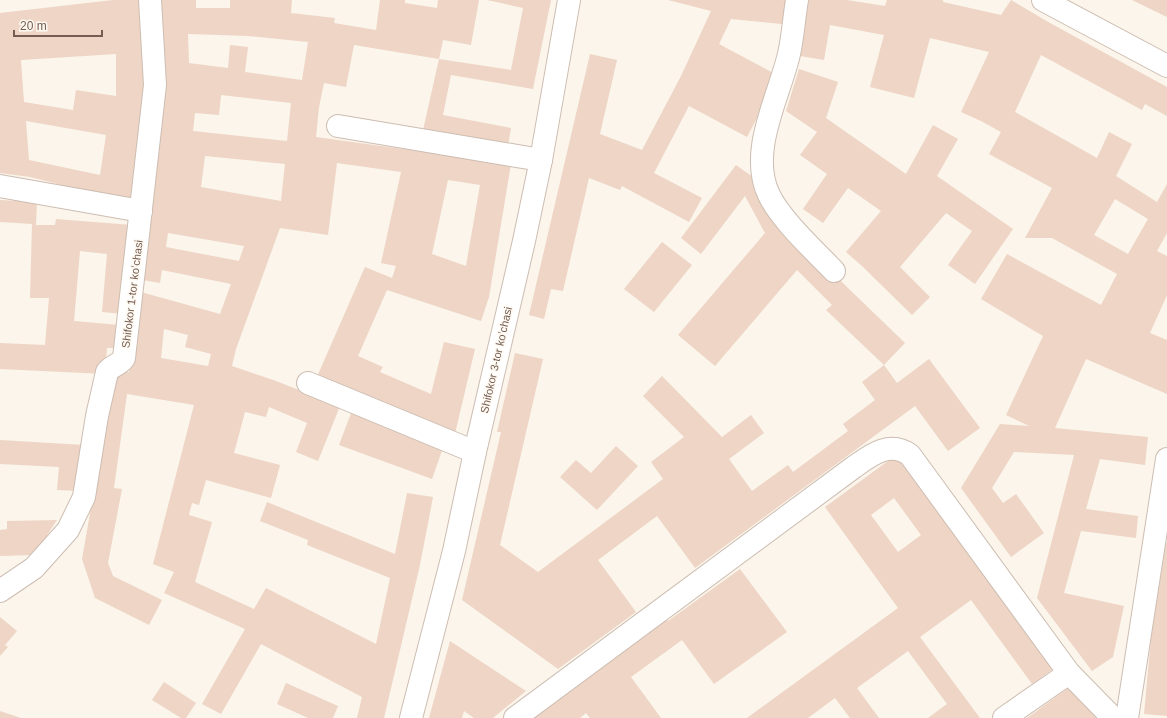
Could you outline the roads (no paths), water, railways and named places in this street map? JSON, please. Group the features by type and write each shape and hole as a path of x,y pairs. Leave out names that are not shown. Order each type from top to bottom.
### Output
{"street":[{"name":"Shifokor 1-tor koʼchasi","path":"0,592 34,568 68,530 84,497 97,416 107,372 110,368 122,362 124,358 155,85 150,0"},
{"name":"Shifokor 3-tor koʼchasi","path":"411,718 454,551 541,160 569,0"},
{"path":"797,0 789,54 768,124 764,144 761,161 762,178 769,195 782,216 834,271"},
{"path":"1043,0 1167,66"},
{"path":"338,126 541,160"},
{"path":"0,186 141,211"},
{"path":"308,383 475,452"},
{"path":"515,718 872,454 894,448 903,450 910,455 1069,673 1112,718"},
{"path":"1127,718 1167,459"},
{"path":"1004,718 1069,673"}]}
